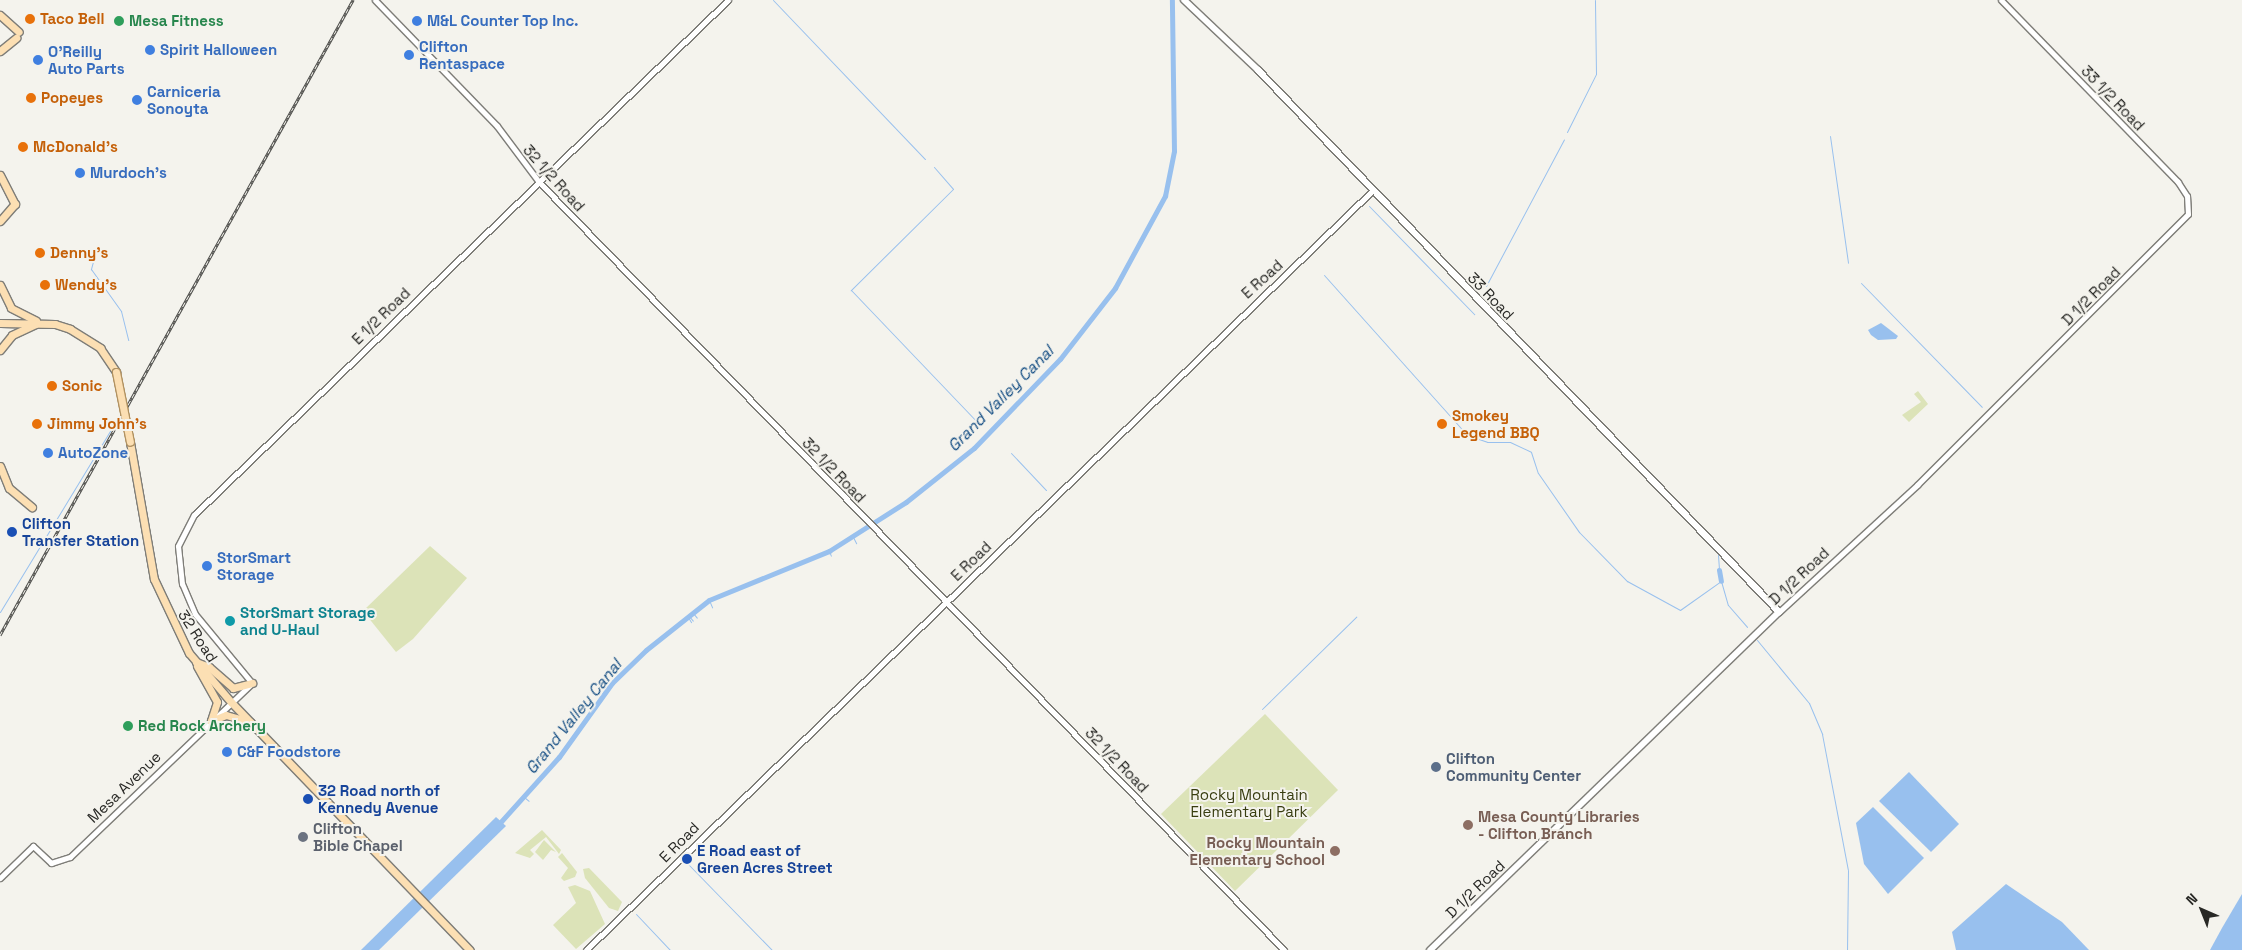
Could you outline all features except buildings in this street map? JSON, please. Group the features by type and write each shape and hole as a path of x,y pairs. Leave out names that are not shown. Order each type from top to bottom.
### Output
{"main road":[{"name":"33 Road","path":"1187,1 1373,190 1779,612"},
{"path":"0,15 18,35 0,51"},
{"path":"0,175 15,204"},
{"path":"0,206 15,204"},
{"path":"0,221 15,204"},
{"path":"0,285 11,308 38,322"},
{"path":"0,350 12,335 38,322"},
{"name":"32 Road","path":"0,323 38,322 55,324 86,337 116,372 154,579 169,618 195,662 250,722 470,950"},
{"path":"0,466 10,490 32,507"},
{"name":"D 1/2 Road","path":"1430,950 1779,612"},
{"path":"195,662 210,667 233,688 252,683"},
{"path":"195,662 217,702 211,721"},
{"path":"211,721 226,716 250,722"}],"street":[{"name":"32 1/2 Road","path":"375,0 496,126 539,182 945,603 1284,950"},
{"name":"E 1/2 Road","path":"252,683 188,602 177,556 184,529 728,0"},
{"name":"33 1/2 Road","path":"2002,0 2178,182 2187,196 2185,220"},
{"name":"E Road","path":"586,950 1373,190"},
{"name":"D 1/2 Road","path":"1779,612 1917,485 2185,220"},
{"name":"Mesa Avenue","path":"0,878 33,846 56,864 70,857 252,683"}],"green space":[{"path":"1918,391 1928,404 1909,422 1902,415 1921,402 1914,394"},
{"path":"430,546 467,578 413,639 396,652 363,611"},
{"name":"Rocky Mountain Elementary Park","path":"1265,714 1338,790 1235,891 1161,814"},
{"path":"542,830 561,850 559,854 546,837 530,850 534,854 530,858 515,853"},
{"path":"544,840 556,852 551,850 543,860 535,852"},
{"path":"562,853 577,872 575,877 564,881 561,878 568,868 558,857"},
{"path":"589,868 622,902 618,911 609,908 585,878 583,869"},
{"path":"575,885 590,891 605,924 576,949 553,925 576,903 568,887"}],"water":[{"path":"1881,323 1898,336 1896,339 1878,340 1871,335 1868,330"},
{"path":"1909,772 1959,824 1931,852 1879,801"},
{"path":"1873,807 1924,858 1888,894 1864,864 1856,823"},
{"path":"496,817 506,826 379,950 361,950"},
{"path":"2006,884 2062,922 2089,950 1956,950 1952,932"},
{"path":"2242,894 2242,950 2210,950 2222,928"}],"waterway":[{"path":"773,0 925,159"},
{"name":"Grand Valley Canal","path":"497,826 559,757 612,683 646,650 709,600 829,551 906,502 974,448 1060,359 1115,288 1165,196 1174,151 1172,0"},
{"path":"1567,132 1596,74 1595,0"},
{"path":"1830,136 1848,263"},
{"path":"1486,286 1564,139"},
{"path":"934,167 953,189 851,290 978,423"},
{"path":"1369,206 1474,314"},
{"path":"95,254 91,269 121,311 128,340"},
{"path":"1324,275 1467,435 1487,442 1510,442 1531,452 1538,473 1579,532 1627,581 1680,610 1721,581 1728,605 1747,627"},
{"path":"1861,283 1982,407"},
{"path":"0,612 110,431"},
{"path":"1011,453 1046,490"},
{"path":"853,537 856,543"},
{"name":"Grand Valley Canal","path":"829,551 831,556"},
{"path":"1718,555 1719,570"},
{"path":"1719,570 1721,581"},
{"name":"Grand Valley Canal","path":"709,600 712,607"},
{"name":"Grand Valley Canal","path":"693,613 697,618"},
{"name":"Grand Valley Canal","path":"689,616 693,621"},
{"name":"Grand Valley Canal","path":"688,617 691,622"},
{"path":"1262,709 1356,617"},
{"path":"1757,640 1809,703 1822,734 1848,870 1847,950"},
{"name":"Grand Valley Canal","path":"524,797 529,801"},
{"path":"688,864 772,950"},
{"path":"636,914 670,950"}],"railway":[{"path":"0,635 353,0"}],"place":[{"name":"Taco Bell","path":"30,19"},
{"name":"Mesa Fitness","path":"119,21"},
{"name":"M&L Counter Top Inc.","path":"417,21"},
{"name":"Spirit Halloween","path":"150,50"},
{"name":"Clifton Rentaspace","path":"409,55"},
{"name":"O'Reilly Auto Parts","path":"38,60"},
{"name":"Popeyes","path":"31,98"},
{"name":"Carniceria Sonoyta","path":"137,100"},
{"name":"McDonald's","path":"23,147"},
{"name":"Murdoch's","path":"80,173"},
{"name":"Denny's","path":"40,253"},
{"name":"Wendy's","path":"45,285"},
{"name":"Sonic","path":"52,386"},
{"name":"Jimmy John's","path":"37,424"},
{"name":"Smokey Legend BBQ","path":"1442,424"},
{"name":"AutoZone","path":"48,453"},
{"name":"Clifton Transfer Station","path":"12,532"},
{"name":"StorSmart Storage","path":"207,566"},
{"name":"StorSmart Storage and U-Haul","path":"230,621"},
{"name":"Red Rock Archery","path":"128,726"},
{"name":"C&F Foodstore","path":"227,752"},
{"name":"Clifton Community Center","path":"1436,767"},
{"name":"32 Road north of Kennedy Avenue","path":"308,799"},
{"name":"Mesa County Libraries - Clifton Branch","path":"1468,825"},
{"name":"Clifton Bible Chapel","path":"303,837"},
{"name":"Rocky Mountain Elementary School","path":"1335,851"},
{"name":"E Road east of Green Acres Street","path":"687,859"}]}
